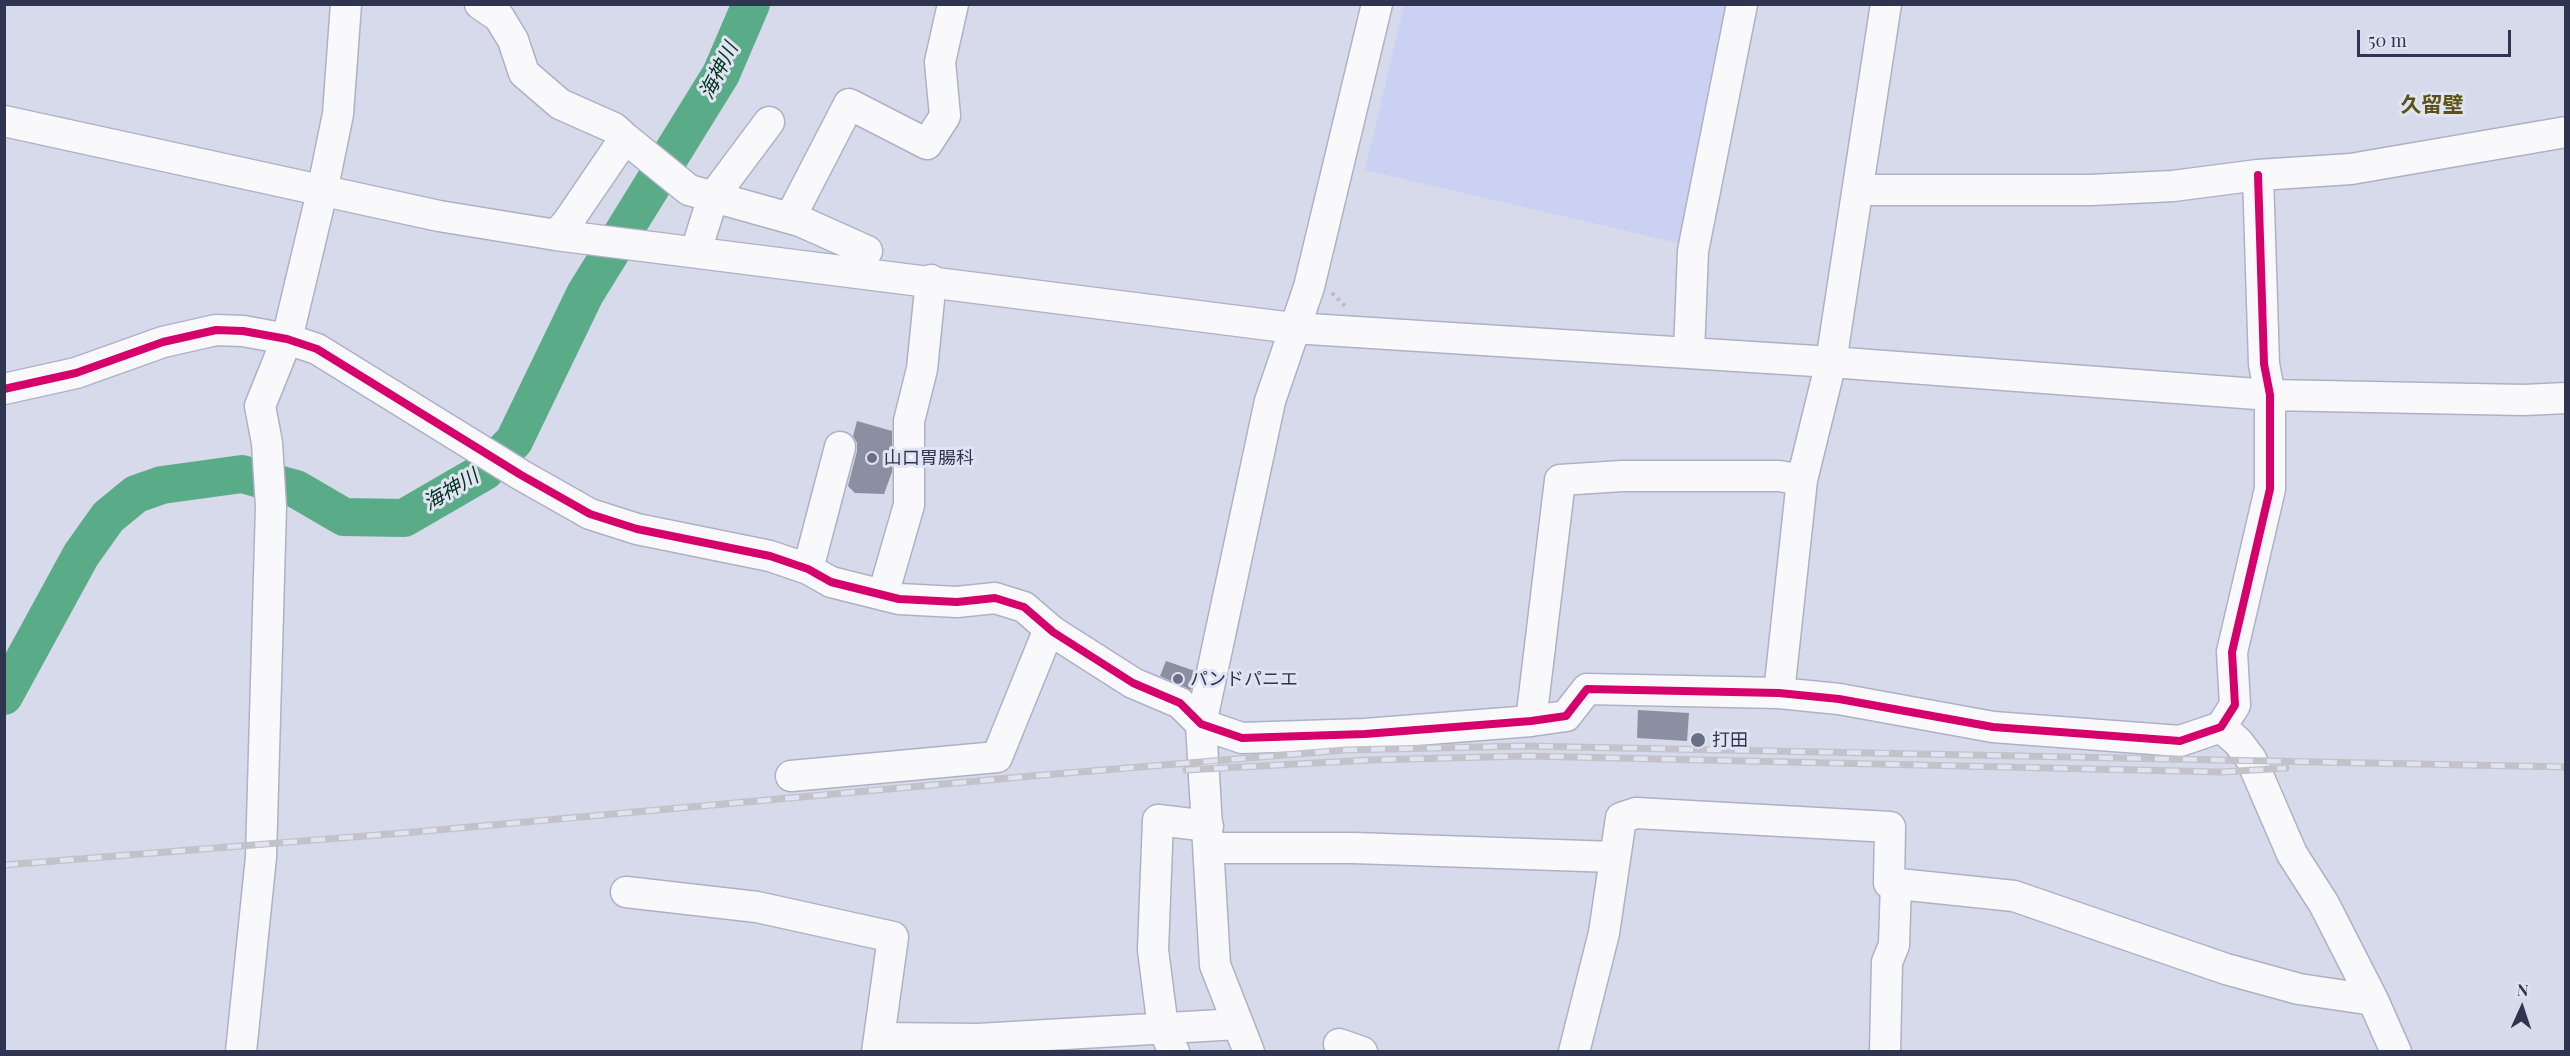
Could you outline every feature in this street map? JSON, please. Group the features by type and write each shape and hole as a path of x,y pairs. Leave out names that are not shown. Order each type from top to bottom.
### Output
{"street":[{"path":"241,1052 261,857 271,507 267,443 260,406 287,339 322,192 338,114 346,4"},
{"path":"480,4 499,17 513,40 524,73 560,104 614,128 689,190 790,218 867,251"},
{"path":"790,218 849,104 927,144 945,116 940,62 953,4"},
{"path":"1249,1052 1215,965 1201,724 1270,401 1293,327 1309,287 1377,4"},
{"path":"1689,353 1693,251 1742,4"},
{"path":"1779,693 1802,480 1831,362 1886,4"},
{"path":"4,120 439,216 566,236 1293,327 1831,362 2271,395 2524,400 2565,398"},
{"path":"696,251 713,197 769,122"},
{"path":"1858,190 2091,190 2173,186 2258,175 2351,169 2565,132"},
{"path":"566,236 567,223 625,138"},
{"path":"4,389 76,373 164,342 216,330 243,331 287,339 317,349 521,475 590,514 637,530 770,556 808,569 831,582 899,599 957,602 994,598 1024,607 1049,629 1133,683 1180,703 1201,724 1242,738 1365,734 1531,721 1566,716 1587,689 1779,693 1839,699 1992,727 2180,741 2221,727 2235,705 2232,652 2270,489 2271,395 2264,364 2258,175"},
{"path":"883,595 909,505 909,421 922,369 931,280"},
{"path":"808,569 840,447"},
{"path":"1531,721 1560,480 1622,476 1779,476 1802,480"},
{"path":"791,776 997,757 1049,629"},
{"path":"2221,727 2238,742 2251,759 2292,854 2324,904 2373,1000 2396,1052"},
{"path":"1574,1052 1604,933 1621,818 1636,813 1890,827 1889,883 2014,896 2226,969 2299,989 2373,1000"},
{"path":"1168,1040 1153,950 1158,820 1209,837 1354,848 1614,857"},
{"path":"1885,1052 1887,962 1894,945 1896,882"},
{"path":"626,892 757,907 893,938 878,1045 978,1039 1168,1040 1238,1024"}],"path":[{"path":"1331,292 1351,313"}],"shaded area":[{"path":"1404,5 1733,5 1687,245 1365,170"}],"building":[{"name":"山口胃腸科","path":"857,421 892,431 892,472 884,494 855,493 848,486 857,451 857,443 853,436"},
{"path":"1166,661 1195,671 1191,690 1160,676"},
{"path":"1638,710 1689,713 1687,741 1637,738"}],"waterway":[{"name":"海神川","path":"4,696 81,555 108,517 136,494 162,485 242,474 296,489 344,517 404,518 485,471 514,441 585,294 721,74 751,4"}],"railway":[{"path":"4,865 415,832 1345,750 1523,746 2566,767"},
{"path":"1186,770 1370,760 1528,756 2222,772 2286,768"}],"cycle path":[{"path":"4,389 76,373 163,342 216,330 243,331 287,339 317,349 521,475 590,514 637,529 770,556 808,569 831,582 899,599 957,602 995,598 1024,607 1053,632 1133,683 1180,703 1201,724 1242,738 1365,734 1531,721 1566,716 1587,689 1779,693 1839,699 1993,727 2180,741 2221,727 2235,705 2232,652 2270,489 2270,395 2264,364 2258,175"}],"place":[{"name":"山口胃腸科","path":"872,458"},
{"name":"パンドパニエ","path":"1178,679"},
{"name":"打田","path":"1698,740"}],"district":[{"name":"久留壁","path":"2432,105"}]}
